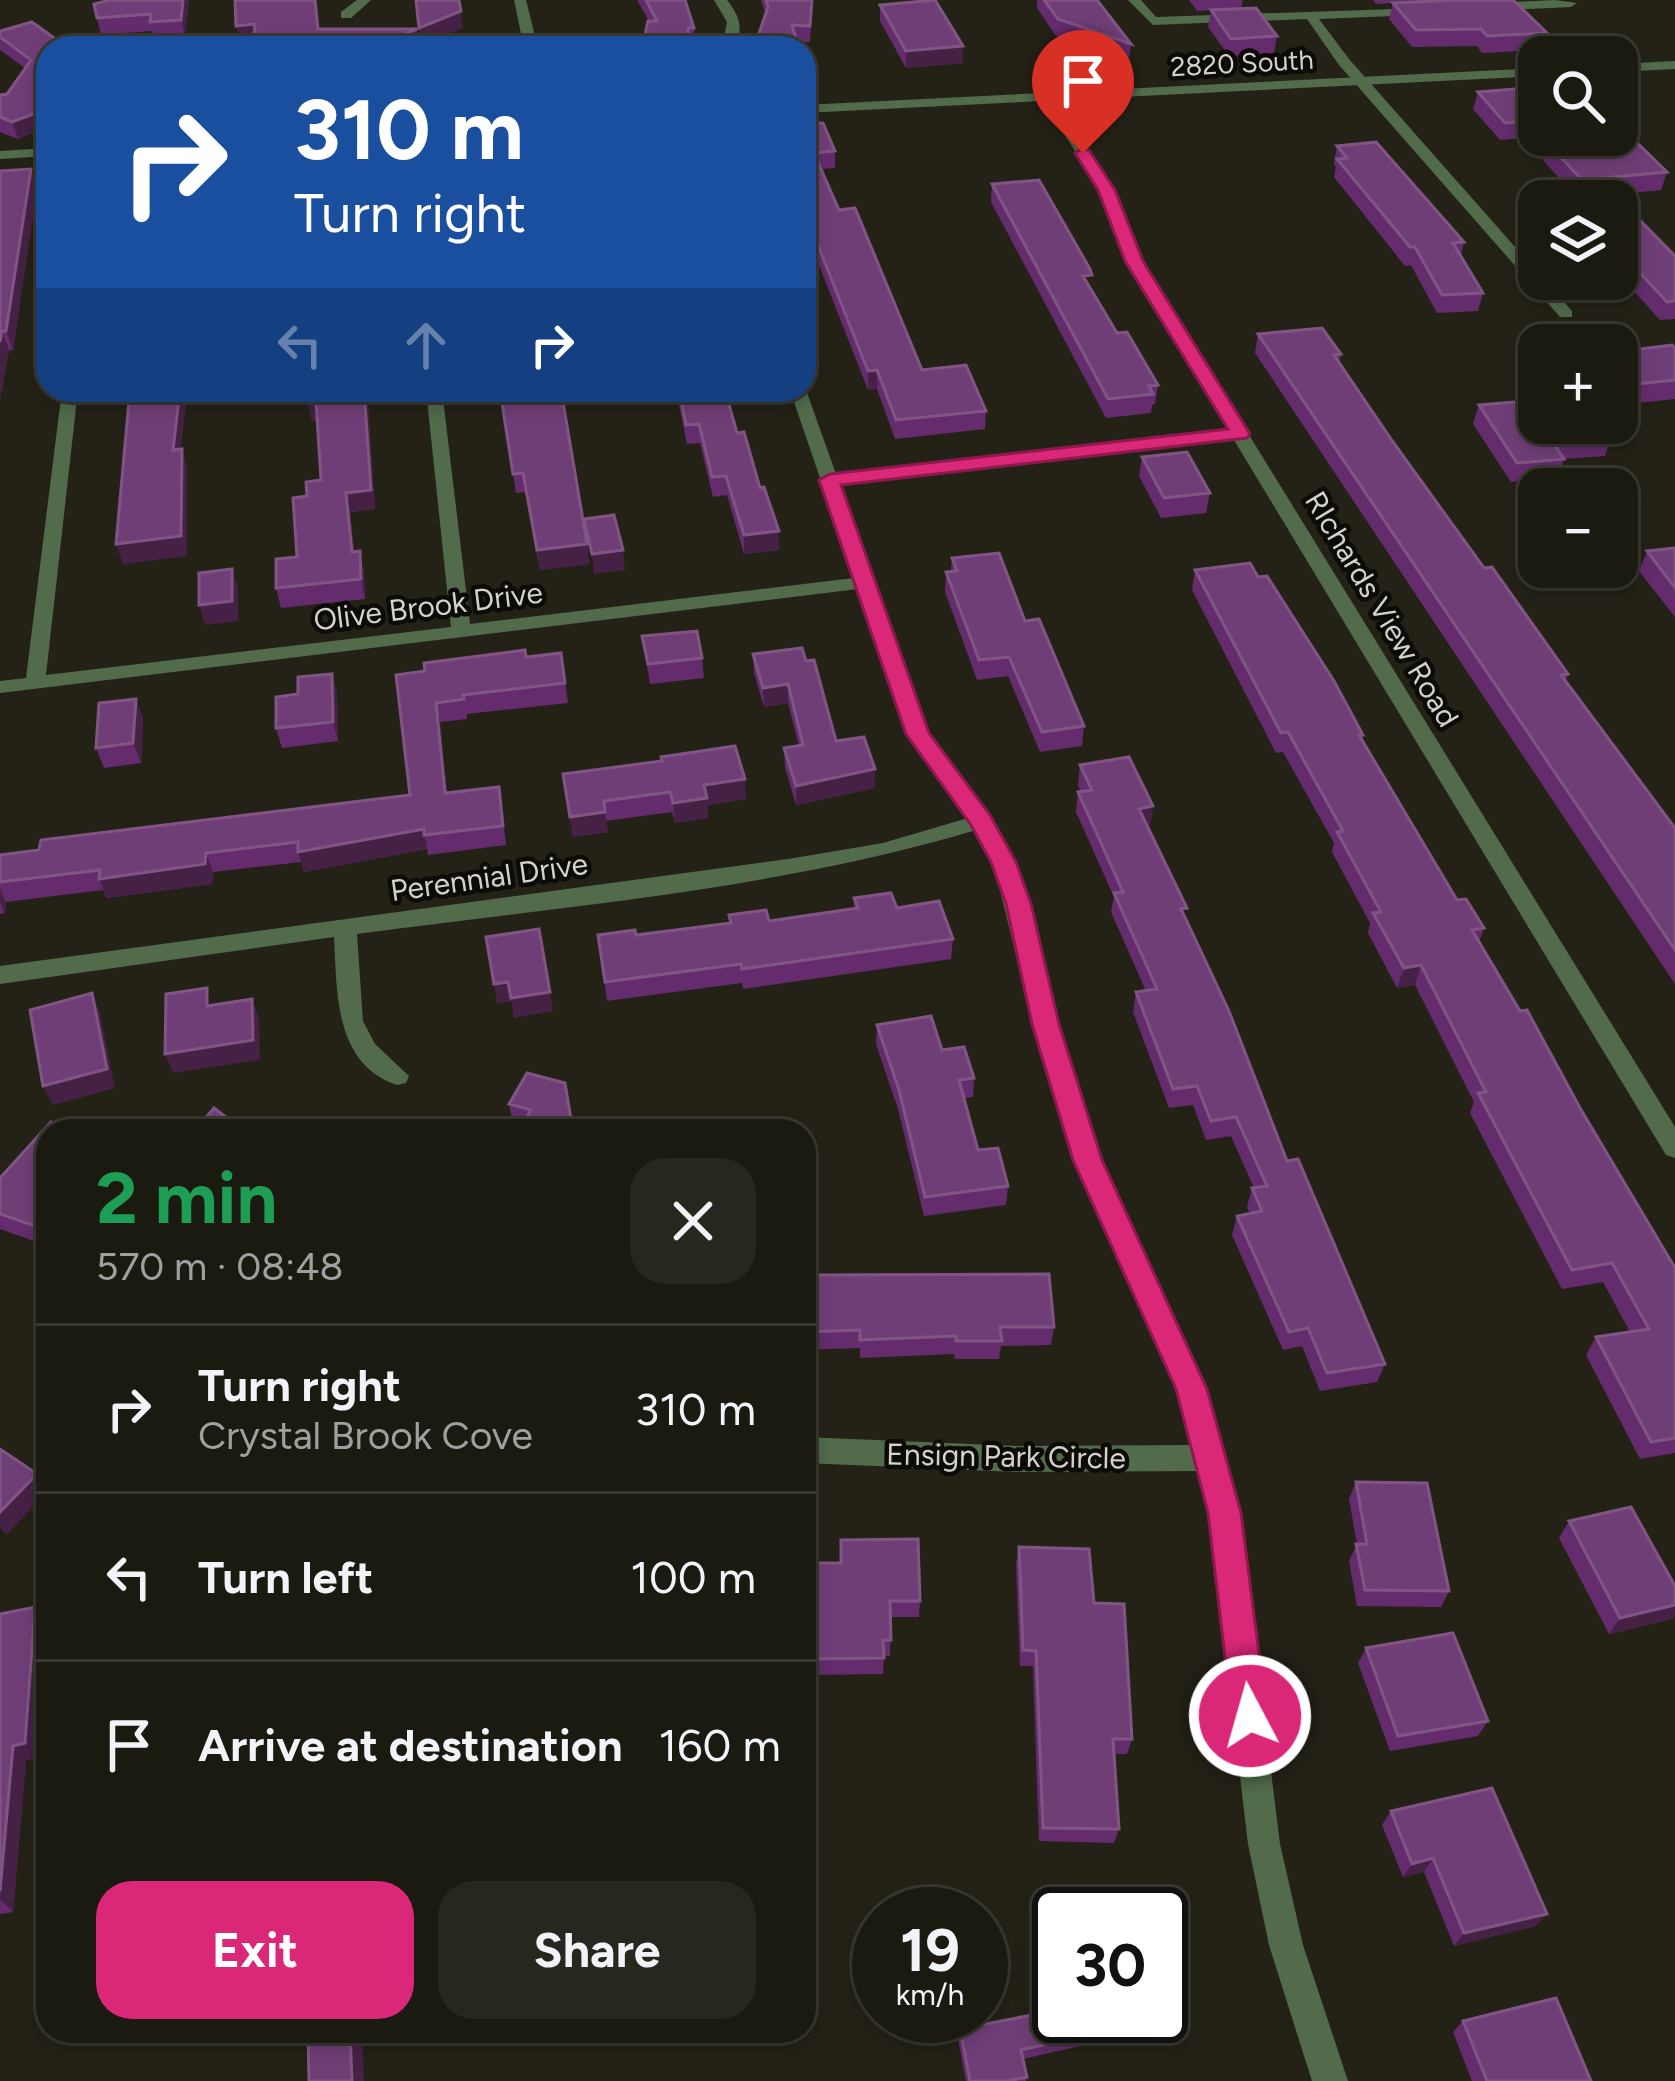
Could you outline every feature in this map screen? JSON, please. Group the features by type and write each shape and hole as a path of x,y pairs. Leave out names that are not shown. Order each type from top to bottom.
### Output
{"street":[{"path":"346,15 365,0"},
{"path":"520,0 528,36"},
{"path":"720,0 733,14 734,36"},
{"path":"1134,0 1153,21 1442,10"},
{"path":"1463,8 1571,3"},
{"path":"1311,16 1360,80 1566,314"},
{"path":"1638,67 1675,65"},
{"name":"2820 South","path":"816,108 1518,73"},
{"name":"RIchards View Road","path":"1048,97 1107,190 1134,261 1675,1148"},
{"path":"0,155 36,153"},
{"path":"35,682 69,402"},
{"path":"435,402 461,631"},
{"path":"802,402 918,734 982,821 1004,862 1045,1024 1088,1160 1192,1389 1224,1513 1264,1844 1286,1945 1330,2081"},
{"path":"830,480 1240,434"},
{"name":"Olive Brook Drive","path":"0,687 862,583"},
{"name":"Perennial Drive","path":"0,975 788,867 884,850 982,821"},
{"path":"345,927 352,1021 365,1050 397,1076"},
{"name":"Ensign Park Circle","path":"816,1451 1019,1460 1209,1458"}],"building":[{"path":"183,0 181,20 150,22 151,14 97,18 94,4"},
{"path":"235,0 315,0 318,29 417,29 400,36 254,36 255,24 236,26"},
{"path":"416,0 459,0 461,11 419,28"},
{"path":"646,0 685,0 694,28 688,28 688,36 645,36 648,21 657,21"},
{"path":"766,0 812,0 810,26 792,25 795,36 758,36"},
{"path":"935,0 963,46 906,51 880,5"},
{"path":"1044,0 1097,0 1131,44 1058,19"},
{"path":"1513,0 1547,33 1487,36 1481,29 1416,30 1393,3"},
{"path":"1256,8 1277,36 1231,39 1211,10"},
{"path":"32,22 51,36 36,36 36,113 12,122 0,117 0,95 7,94 31,60 0,37 0,31"},
{"path":"1518,89 1518,122 1505,123 1478,92"},
{"path":"816,123 823,123 835,151 816,153"},
{"path":"1376,142 1464,242 1453,243 1483,293 1442,295 1415,247 1410,247 1337,159 1347,158 1337,146"},
{"path":"1638,144 1667,172 1582,180 1560,156 1638,156"},
{"path":"816,158 839,210 855,208 922,370 966,365 986,411 896,420 877,370 868,371 816,240"},
{"path":"31,169 6,331 0,342 0,171"},
{"path":"1039,180 1090,269 1092,275 1083,276 1117,333 1127,332 1158,385 1149,386 1153,394 1108,399 992,184"},
{"path":"1638,218 1675,256 1675,301 1667,302 1638,271"},
{"path":"1322,328 1341,354 1334,355 1393,442 1484,568 1492,567 1568,674 1561,675 1675,828 1675,950 1258,334"},
{"path":"1672,345 1675,380 1638,384 1638,349"},
{"path":"129,402 179,402 173,450 182,449 181,536 116,544"},
{"path":"316,402 365,402 371,490 346,493 352,552 360,551 361,579 276,588 276,559 297,557 293,498 307,496 306,482 321,480"},
{"path":"502,402 563,402 587,544 537,550 523,473 513,474"},
{"path":"681,402 728,402 737,433 744,432 779,531 744,535 726,476 712,477 699,424 686,425"},
{"path":"1518,402 1518,444 1554,444 1564,459 1517,463 1479,405"},
{"path":"1187,452 1210,493 1164,498 1142,457"},
{"path":"614,515 623,550 592,554 584,519"},
{"path":"1675,548 1675,588 1647,551"},
{"path":"999,553 1025,621 1039,619 1084,726 1042,732 1009,657 979,660 946,572 957,571 952,558"},
{"path":"1250,563 1258,577 1267,576 1334,681 1363,735 1359,735 1457,900 1466,899 1484,928 1472,930 1520,1011 1527,1010 1675,1268 1675,1438 1651,1442 1596,1337 1649,1329 1612,1263 1572,1270 1478,1093 1486,1092 1421,965 1404,968 1373,913 1381,912 1337,832 1343,831 1288,732 1281,733 1195,570"},
{"path":"232,569 232,601 199,605 199,573"},
{"path":"697,631 702,658 648,664 642,636"},
{"path":"802,648 806,661 814,660 836,741 864,737 875,769 796,786 784,748 803,745 788,684 763,688 753,654"},
{"path":"525,650 526,657 561,653 565,683 463,695 464,699 436,703 445,793 499,787 503,826 424,835 424,829 298,852 298,842 206,853 205,864 99,879 100,870 0,882 0,855 39,850 41,840 410,795 396,675 425,671 424,663"},
{"path":"332,674 333,722 276,728 276,697 298,694 298,677"},
{"path":"136,699 133,743 96,748 99,703"},
{"path":"735,746 745,779 704,785 707,798 673,803 670,792 604,801 605,812 570,817 563,774"},
{"path":"1129,757 1153,806 1139,809 1187,908 1181,909 1229,1011 1287,1161 1298,1159 1385,1364 1327,1373 1308,1328 1289,1332 1237,1216 1262,1211 1252,1188 1267,1186 1236,1117 1211,1121 1197,1086 1173,1089 1136,992 1157,989 1114,893 1123,892 1078,792 1092,790 1080,765"},
{"path":"891,893 897,908 939,901 953,939 742,969 741,964 605,982 598,935 731,923 729,915 766,910 769,921 858,908 854,898"},
{"path":"539,929 550,992 511,998 508,982 494,984 486,937"},
{"path":"207,988 207,1006 252,999 253,1040 165,1054 166,994"},
{"path":"92,993 107,1069 43,1086 30,1010"},
{"path":"931,1016 942,1050 964,1047 974,1078 959,1080 978,1150 998,1148 1008,1186 925,1197 899,1090 877,1025"},
{"path":"527,1073 565,1083 571,1119 526,1119 531,1110 509,1104"},
{"path":"214,1108 228,1119 205,1119"},
{"path":"36,1138 36,1220 32,1225 0,1214 0,1178"},
{"path":"1049,1274 1054,1327 1000,1327 1002,1341 956,1341 956,1336 860,1340 860,1330 816,1332 816,1275"},
{"path":"0,1449 36,1475 0,1512"},
{"path":"1356,1482 1427,1483 1449,1591 1365,1590 1356,1544 1367,1544"},
{"path":"1631,1507 1675,1586 1675,1605 1620,1618 1569,1521"},
{"path":"918,1539 920,1601 890,1601 891,1640 883,1640 884,1658 816,1659 816,1563 841,1563 841,1540"},
{"path":"1019,1547 1089,1549 1094,1603 1124,1604 1132,1739 1113,1739 1119,1829 1043,1828 1036,1651 1023,1650"},
{"path":"35,1607 25,1743 13,1746 0,1891 0,1614"},
{"path":"1453,1633 1488,1721 1398,1736 1366,1648"},
{"path":"1492,1788 1547,1914 1464,1933 1433,1858 1412,1864 1391,1811"},
{"path":"1556,1998 1591,2081 1487,2081 1463,2021"},
{"path":"1032,2015 1032,2043 1052,2043 1021,2050 1027,2077 970,2081 963,2043 1008,2043 1008,2020"},
{"path":"308,2043 350,2043 352,2081 309,2081"}],"route":[{"path":"1083,153 1107,190 1134,261 1240,434 830,480 918,734 982,821 1004,862 1045,1024 1088,1160 1192,1389 1224,1513 1250,1716"}]}
